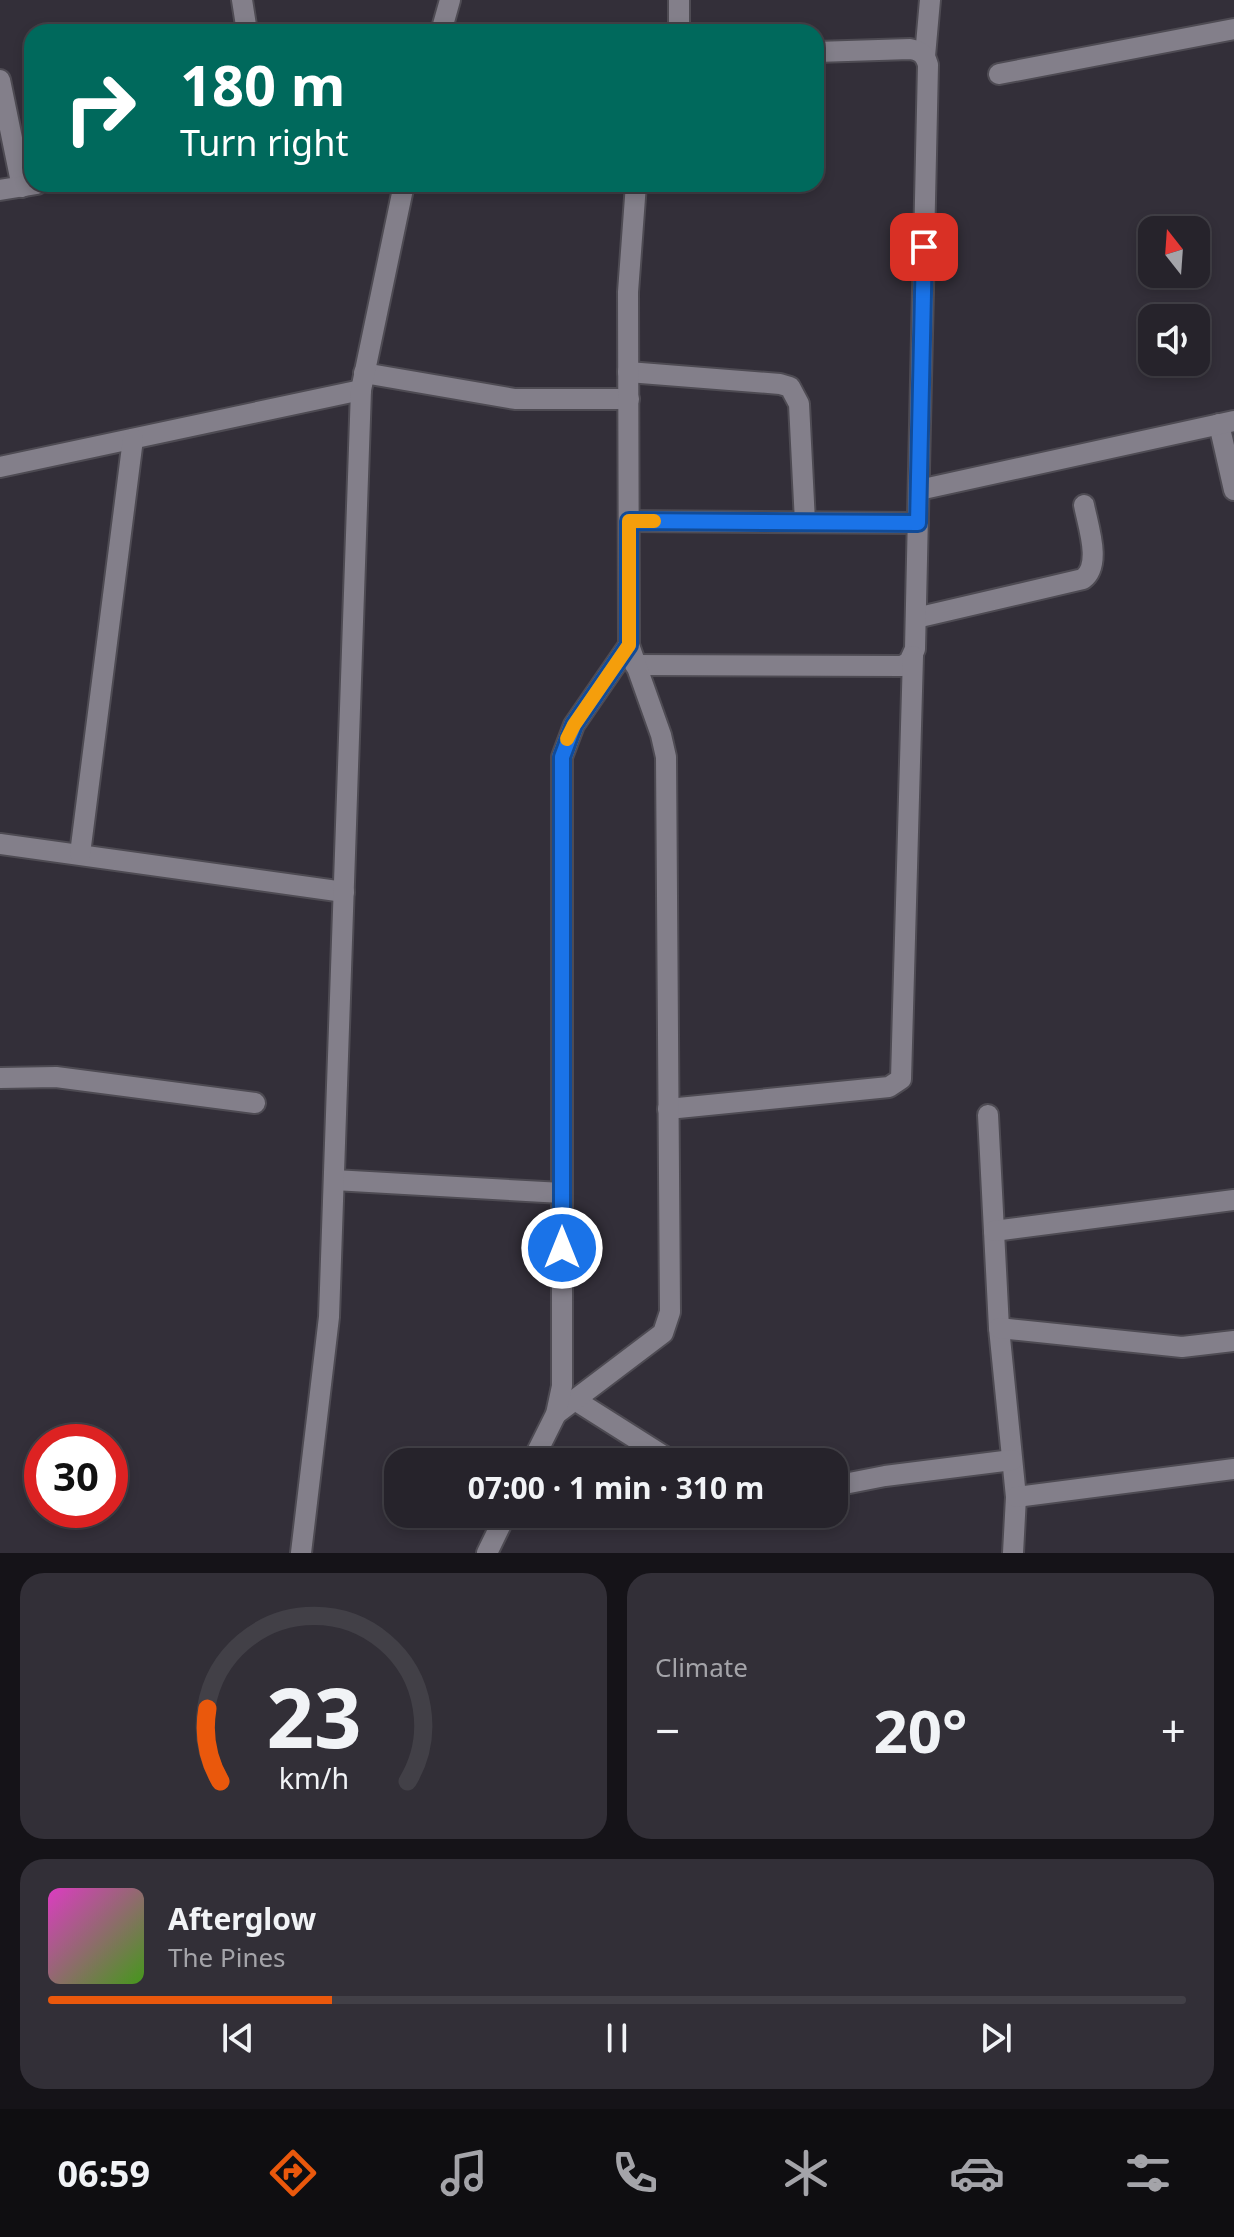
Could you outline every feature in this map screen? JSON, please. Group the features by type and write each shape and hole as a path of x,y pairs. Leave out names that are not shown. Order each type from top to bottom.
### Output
{"street":[{"path":"242,0 246,24"},
{"path":"443,24 450,0"},
{"path":"679,0 679,24"},
{"path":"668,1109 889,1087 901,1079 916,618 928,65 925,56 930,0"},
{"path":"999,74 1234,29"},
{"path":"824,52 910,49 919,50 925,56"},
{"path":"0,80 24,167"},
{"path":"0,190 24,186"},
{"path":"301,1553 329,1317 363,382 402,192"},
{"path":"556,1414 663,1333 668,1323 666,757 629,645 629,276 635,192"},
{"path":"628,372 790,387 799,404 805,522"},
{"path":"0,467 133,439 363,382 515,399 629,399"},
{"path":"919,490 1226,423 1234,490"},
{"path":"80,854 133,439"},
{"path":"916,618 1083,579 1089,575 1093,562 1084,505"},
{"path":"629,521 918,523"},
{"path":"539,1448 556,1414 562,1386 562,757 574,725 629,645"},
{"path":"635,665 902,666 913,656"},
{"path":"0,844 344,892"},
{"path":"0,1078 56,1077 255,1103"},
{"path":"988,1115 999,1328 1016,1497 1013,1553"},
{"path":"334,1180 562,1193"},
{"path":"994,1231 1234,1200"},
{"path":"999,1328 1182,1347 1234,1341"},
{"path":"575,1400 651,1448"},
{"path":"848,1483 1012,1460"},
{"path":"1016,1497 1234,1469"},
{"path":"487,1553 499,1528"}],"slow traffic":[{"path":"567,739 629,645 629,521 654,521"}],"route":[{"path":"562,1248 562,757 574,725 629,645 629,521 918,523 924,247"}]}
